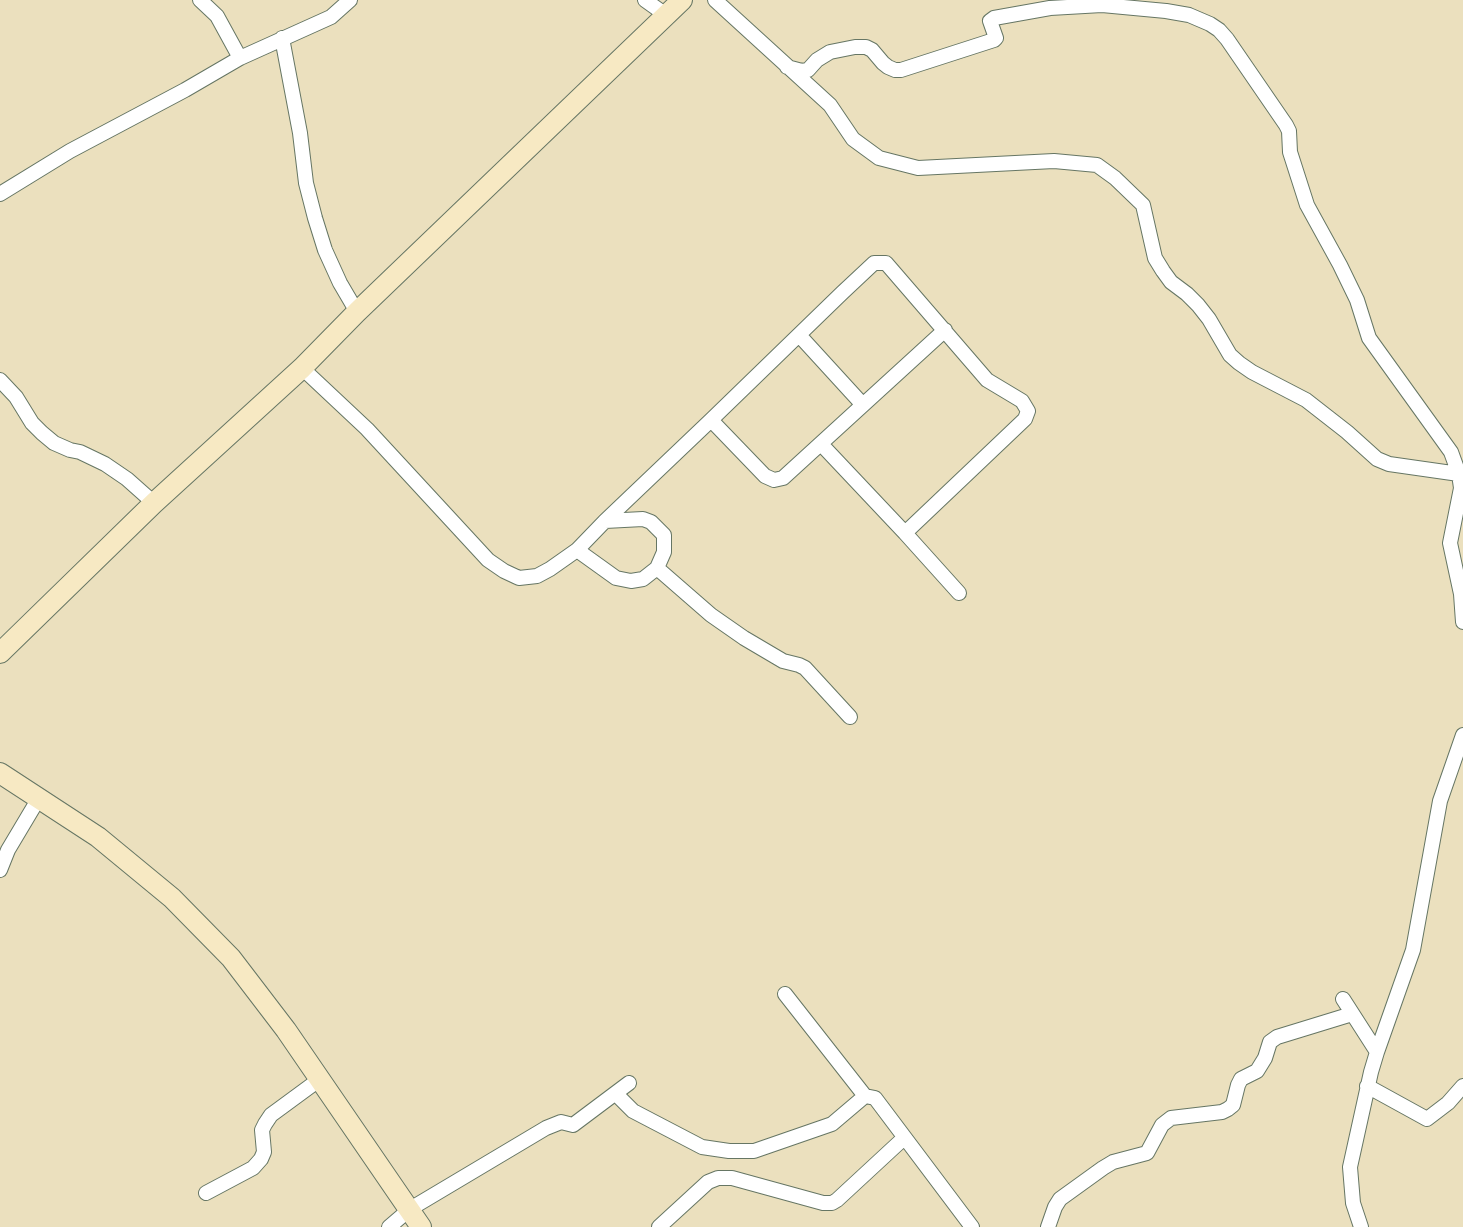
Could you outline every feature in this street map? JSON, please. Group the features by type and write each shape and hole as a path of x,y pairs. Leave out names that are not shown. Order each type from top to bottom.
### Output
{"street":[{"path":"200,0 217,16 240,58"},
{"path":"0,194 70,151 240,58 331,17 350,0"},
{"path":"645,0 666,15"},
{"path":"0,653 154,503 302,368 357,312 682,0"},
{"path":"715,0 830,105 853,139 879,158 918,168 1054,161 1097,165 1143,204 1155,258 1170,282 1198,305 1230,355 1239,363 1306,400 1377,459 1389,464 1460,474"},
{"path":"787,67 808,70 830,52 866,47 872,50 888,67 901,70 994,40 996,38 990,21 994,18 1050,8 1102,4 1166,11 1189,15 1219,30 1289,131 1290,152 1306,205 1341,265 1357,300 1369,338 1451,452 1460,474 1461,488 1450,543 1461,594 1463,622"},
{"path":"282,38 300,133 306,183 315,218 325,250 340,283 357,312"},
{"path":"302,368 367,429 489,560 519,578 537,576 577,550 874,263 886,262 987,380 1022,401 1028,411 1025,419 905,533"},
{"path":"711,420 765,476 774,480 783,478 945,330"},
{"path":"799,335 862,405"},
{"path":"0,380 16,397 32,423 42,433 70,450 80,452 105,464 127,479 154,503"},
{"path":"820,444 959,593"},
{"path":"577,550 616,578 631,581 643,579 657,568 664,552 664,535 651,522 643,519 605,521"},
{"path":"657,568 728,627 783,661 805,668 850,717"},
{"path":"1361,1227 1353,1203 1350,1167 1367,1086 1413,950 1440,801 1463,735"},
{"path":"0,773 98,837 172,898 231,958 286,1030 422,1227"},
{"path":"0,870 8,850 39,798"},
{"path":"785,994 865,1096 875,1098 972,1227"},
{"path":"1343,999 1377,1052"},
{"path":"1048,1227 1060,1199 1113,1162 1147,1153 1162,1125 1171,1118 1222,1112 1233,1105 1241,1079 1257,1071 1265,1058 1270,1042 1277,1037 1352,1014"},
{"path":"206,1193 253,1168 264,1152 262,1130 264,1124 271,1115 320,1079"},
{"path":"389,1227 410,1209 546,1128 561,1122 573,1125 629,1083"},
{"path":"1367,1086 1427,1119 1448,1103 1463,1086"},
{"path":"616,1094 633,1111 702,1147 727,1165 732,1179 823,1203 832,1203 837,1200 904,1138"},
{"path":"659,1227 708,1182 718,1178 727,1165 754,1151 832,1124 865,1096"}]}
